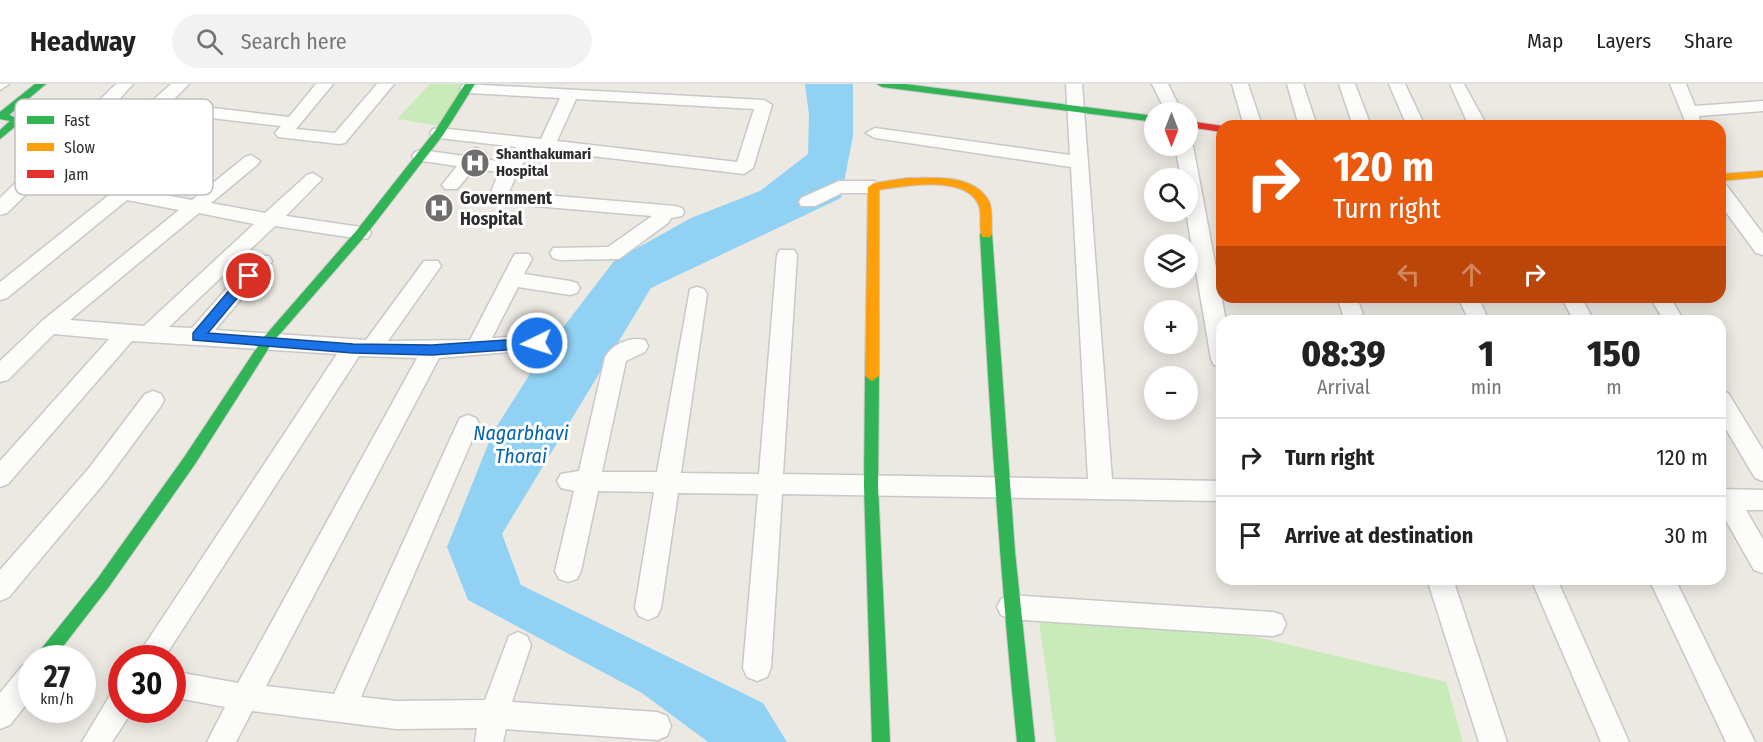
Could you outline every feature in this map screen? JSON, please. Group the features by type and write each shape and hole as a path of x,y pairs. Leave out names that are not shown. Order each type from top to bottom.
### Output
{"street":[{"path":"22,99 41,84"},
{"path":"111,99 125,84"},
{"path":"165,99 181,84"},
{"path":"325,84 290,122 284,133 339,139 386,84"},
{"path":"882,84 1144,117"},
{"path":"1074,84 1101,489"},
{"path":"1160,84 1169,102"},
{"path":"1240,84 1250,120"},
{"path":"1295,84 1306,120"},
{"path":"1347,84 1360,120"},
{"path":"1397,84 1413,120"},
{"path":"1678,84 1693,119 1763,106"},
{"path":"54,645 103,583 190,460 268,340 361,233 439,133 469,86 764,105 744,168 527,145 439,133"},
{"path":"1457,86 1475,120"},
{"path":"546,147 571,93"},
{"path":"15,105 1,116 15,119"},
{"path":"213,113 290,122"},
{"path":"0,136 15,123"},
{"path":"1198,125 1216,128"},
{"path":"875,133 1078,162"},
{"path":"451,185 489,139"},
{"path":"527,145 510,168 498,197 670,212 612,254 560,253"},
{"path":"421,156 510,168"},
{"path":"1186,156 1216,325"},
{"path":"213,192 251,160"},
{"path":"1726,177 1763,174"},
{"path":"0,477 138,334 274,220 313,180"},
{"path":"808,202 839,187 950,183 967,186 984,203 1010,607 1026,742"},
{"path":"874,187 871,486 881,742"},
{"path":"0,209 15,194"},
{"path":"0,293 121,195"},
{"path":"135,195 361,233"},
{"path":"0,374 49,326 209,195"},
{"path":"1726,198 1763,248"},
{"path":"757,668 787,255"},
{"path":"477,347 522,259"},
{"path":"197,337 262,261"},
{"path":"158,645 363,348 431,266"},
{"path":"512,279 570,288"},
{"path":"648,608 697,294"},
{"path":"49,326 363,348 432,350 537,343"},
{"path":"567,571 578,482 616,357 623,351 638,346"},
{"path":"221,742 432,350"},
{"path":"0,589 97,475 153,400"},
{"path":"1726,409 1763,471"},
{"path":"342,708 468,424"},
{"path":"578,482 1216,491"},
{"path":"1726,499 1763,500"},
{"path":"1726,502 1763,562"},
{"path":"1442,585 1493,742"},
{"path":"1547,585 1615,742"},
{"path":"1665,585 1741,742"},
{"path":"1010,607 1273,624"},
{"path":"489,742 494,714 518,645"},
{"path":"186,687 244,697 396,715 494,714 657,726"},
{"path":"0,715 18,692"},
{"path":"96,742 108,723"}],"green space":[{"path":"430,84 473,84 440,126 397,119"},
{"path":"1038,614 1218,628 1446,682 1463,742 1056,742"}],"water":[{"name":"Nagarbhavi Thorai","path":"805,84 853,84 853,136 841,198 651,288 502,534 521,585 763,703 787,742 708,742 642,693 468,600 447,547 493,432 542,355 614,261 691,218 760,191 808,154 809,115"}],"traffic: fast":[{"path":"22,99 41,84"},
{"path":"54,645 103,583 190,460 268,340 361,233 439,133 470,84"},
{"path":"882,84 1144,118"},
{"path":"15,105 1,116 15,119"},
{"path":"0,136 15,123"},
{"path":"986,234 1007,552 1026,742"},
{"path":"872,376 871,486 881,742"}],"traffic: slow":[{"path":"1726,177 1763,174"},
{"path":"872,376 874,187 907,182 948,182 967,186 984,203 986,234"}],"traffic: jam":[{"path":"1198,125 1216,128"}],"place":[{"name":"Shanthakumari Hospital","path":"475,163"},
{"name":"Government Hospital","path":"439,208"}],"route":[{"path":"249,276 197,337 268,340 353,348 432,350 537,343"}]}
